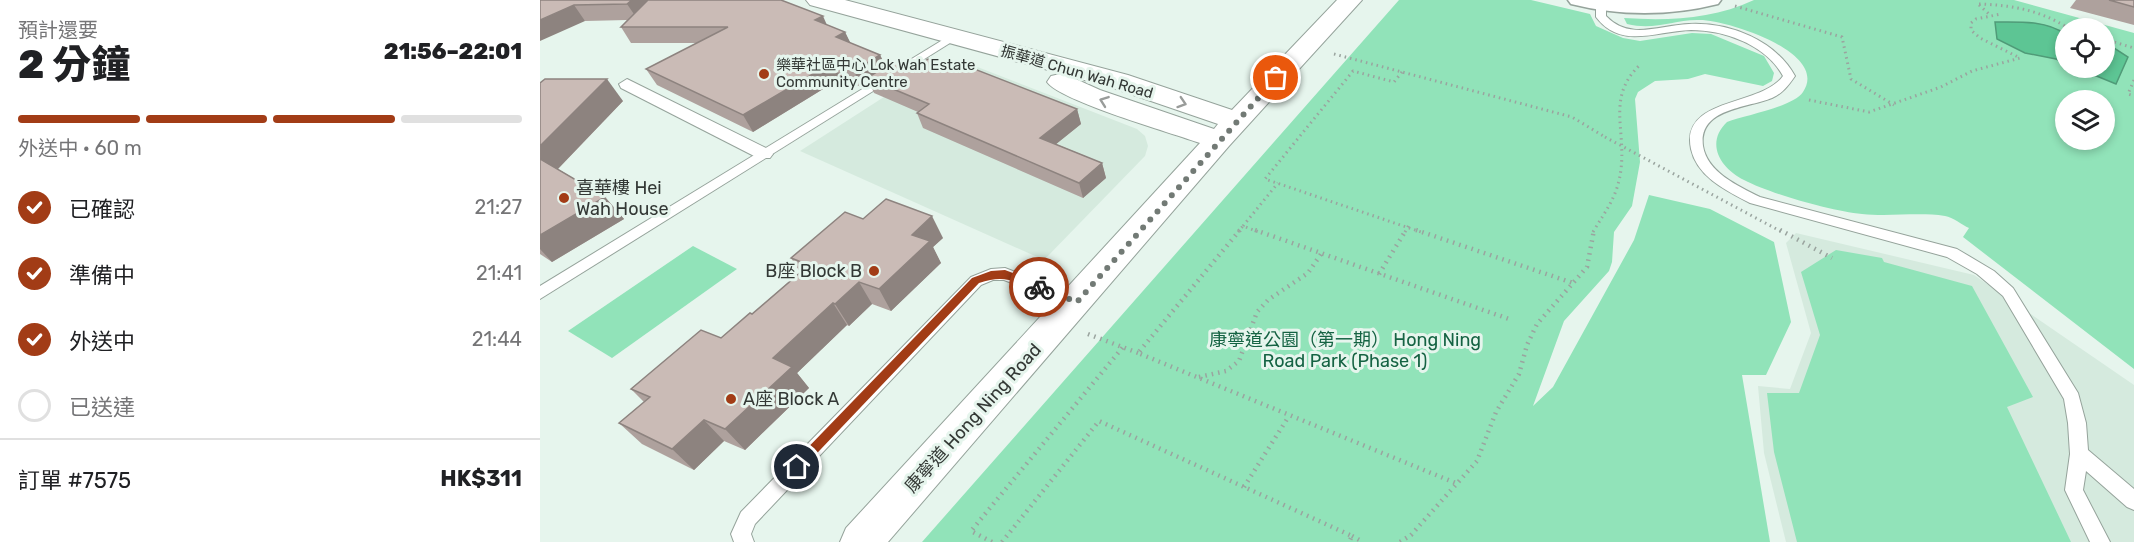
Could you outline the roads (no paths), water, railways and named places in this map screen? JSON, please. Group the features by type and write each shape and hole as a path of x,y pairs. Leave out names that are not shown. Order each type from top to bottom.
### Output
{"main road":[{"name":"振華道 Chun Wah Road","path":"818,0 985,46 1091,96 1228,131"},
{"name":"振華道 Chun Wah Road","path":"878,0 933,17 954,36"},
{"name":"康寧道 Hong Ning Road","path":"861,542 1082,318 1228,131 1350,0"}],"street":[{"path":"1578,0 1601,5 1660,8 1712,0"},
{"path":"627,84 764,154"}],"lane":[{"path":"1601,5 1600,17 1605,24 1626,33 1650,34 1688,27 1713,29 1758,45 1774,53 1785,64 1789,76 1785,86 1774,93 1711,113 1701,122 1696,133 1696,146 1701,159 1712,173 1728,186 1755,200 1952,254 1979,267 1996,279 2008,292 2072,398 2077,423 2079,454 2074,490 2100,542"},
{"path":"540,293 954,36"},
{"path":"744,542 741,534 748,518 976,281 991,275 1005,274 1082,318"},
{"path":"2079,454 2134,501"}],"place":[{"name":"樂華社區中心 Lok Wah Estate Community Centre","path":"764,74"},
{"name":"喜華樓 Hei Wah House","path":"564,198"},
{"name":"B座 Block B","path":"874,271"},
{"name":"A座 Block A","path":"731,399"}],"park label":[{"name":"康寧道公園（第一期） Hong Ning Road Park (Phase 1)","path":"1345,350"}]}
